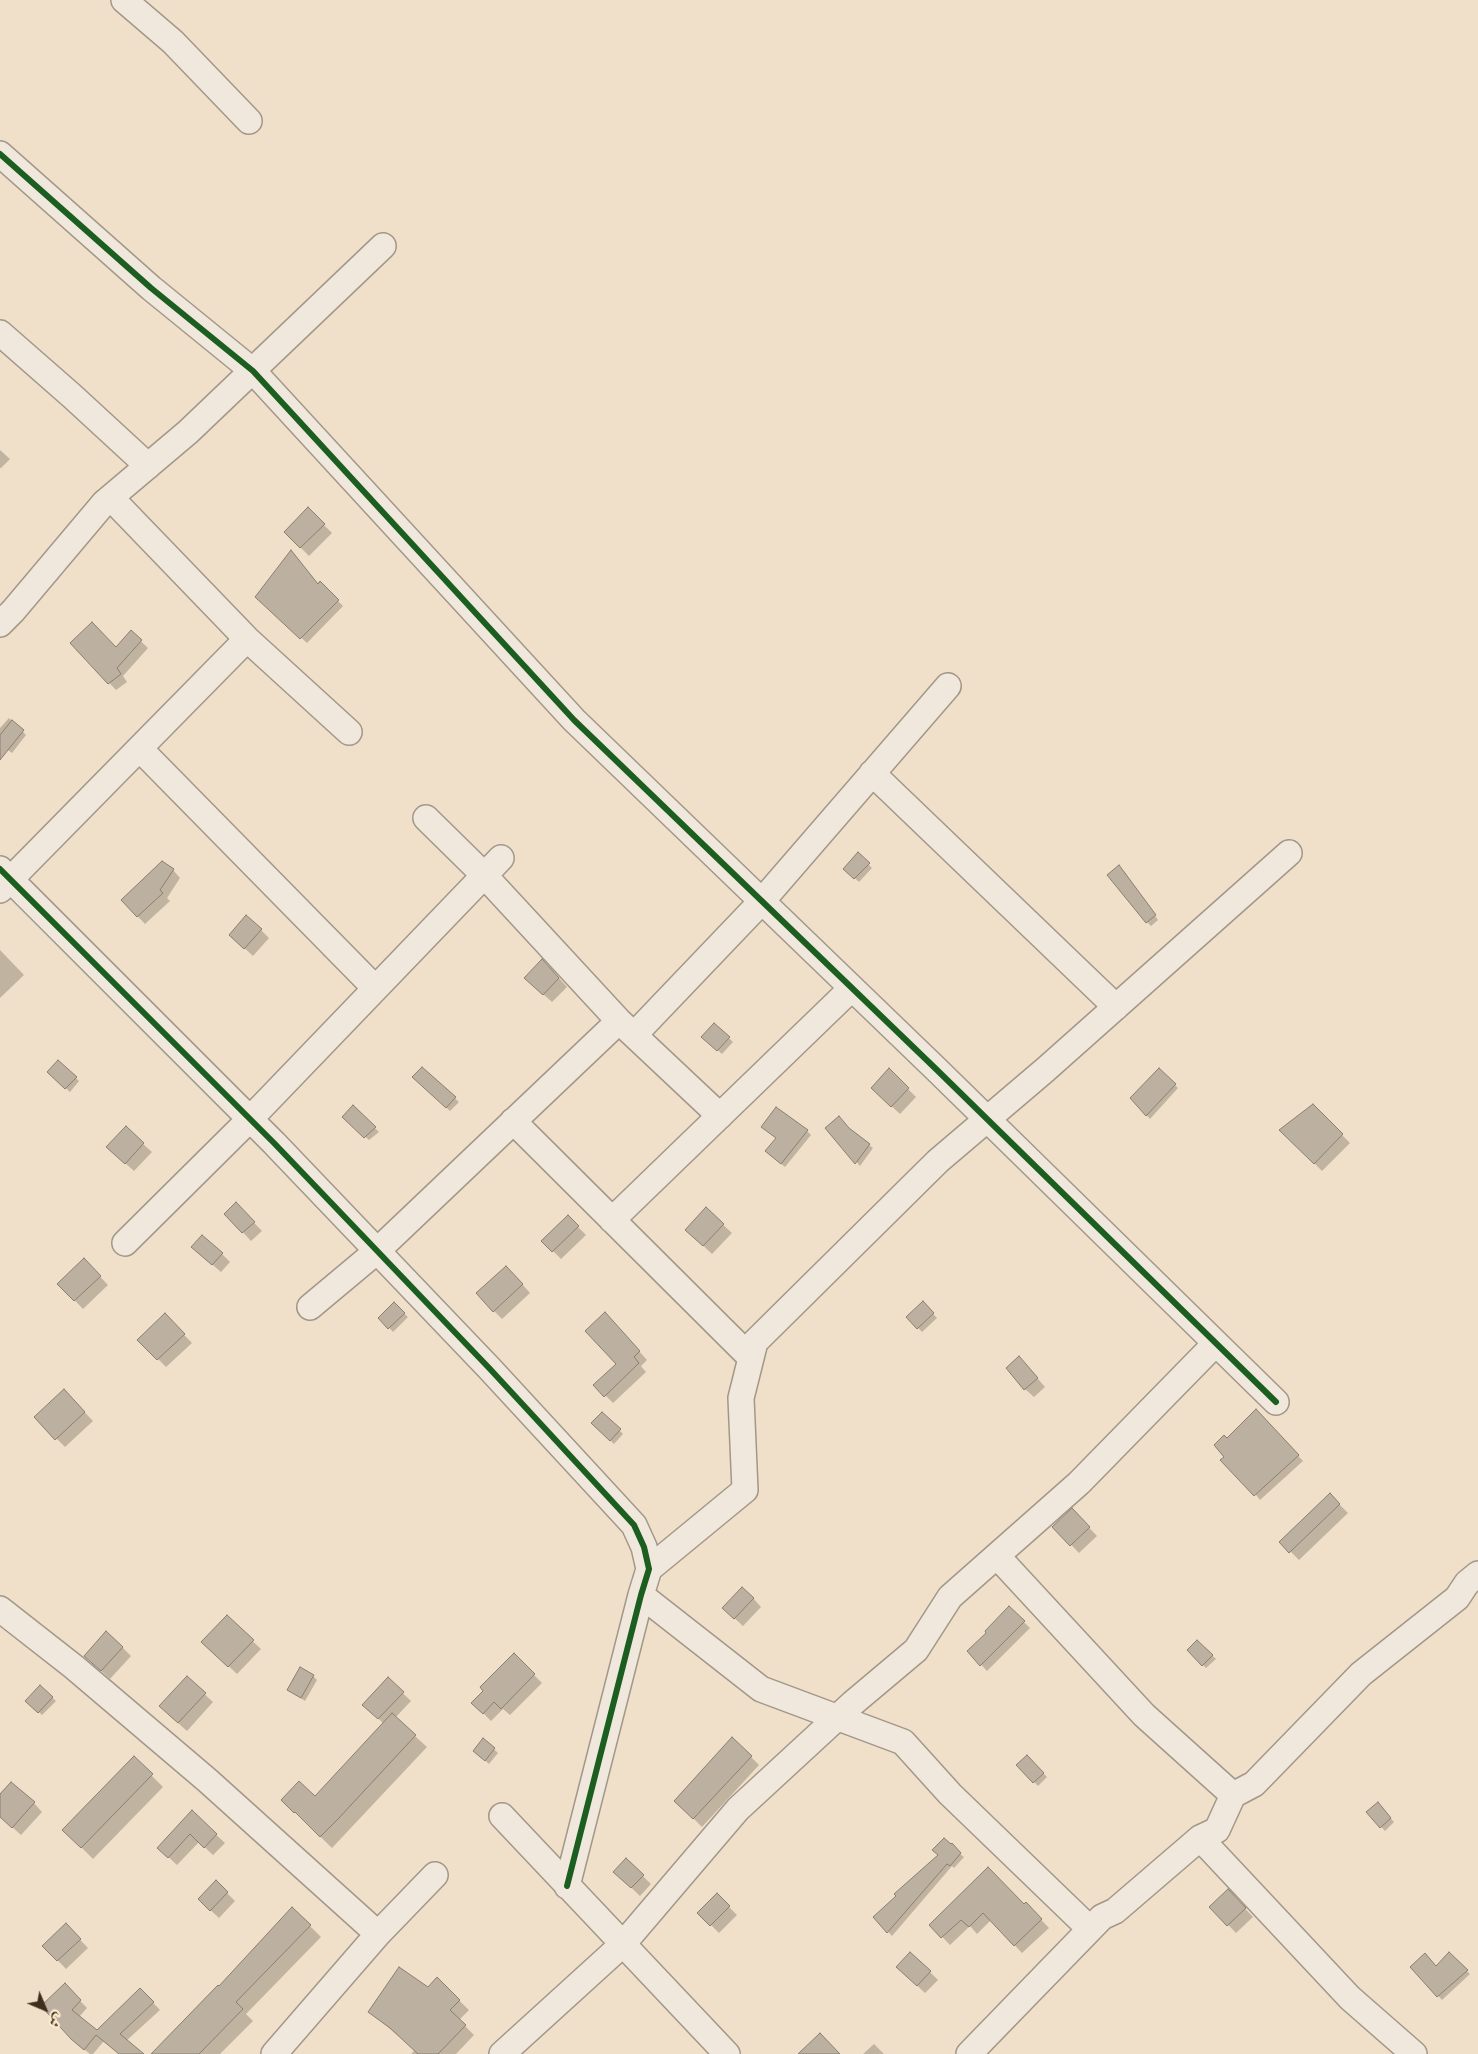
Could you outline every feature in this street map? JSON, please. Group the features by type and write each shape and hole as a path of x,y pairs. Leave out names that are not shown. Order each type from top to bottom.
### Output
{"street":[{"path":"124,0 173,42 248,121"},
{"path":"0,154 150,288 253,371 574,720 987,1119 1276,1402"},
{"path":"0,624 111,498 253,371 384,246"},
{"path":"0,333 148,466"},
{"path":"111,498 248,639 348,732"},
{"path":"248,639 140,749 3,879 250,1119 490,1369 634,1525 644,1547 650,1569"},
{"path":"310,1307 377,1251 513,1121 626,1028 762,902 948,686"},
{"path":"140,749 375,988"},
{"path":"872,773 1116,1007"},
{"path":"426,818 484,876 626,1028 720,1116"},
{"path":"567,1886 641,1595 650,1569 745,1490 742,1398 755,1342 938,1160 1116,1007 1289,853"},
{"path":"126,1243 250,1119 501,858"},
{"path":"612,1220 852,988"},
{"path":"513,1121 751,1358"},
{"path":"502,2054 623,1944 738,1809 836,1719 916,1650 950,1598 1079,1483 1215,1344"},
{"path":"997,1556 1144,1715 1233,1795"},
{"path":"969,2054 1102,1917 1115,1911 1200,1838 1217,1830 1233,1795 1254,1784 1361,1674 1457,1598 1467,1583 1478,1574"},
{"path":"641,1595 761,1689 836,1719 903,1742 950,1794 1090,1929"},
{"path":"0,1609 74,1668 199,1774 378,1934"},
{"path":"502,1816 727,2054"},
{"path":"1200,1838 1350,1998 1414,2054"},
{"path":"274,2054 378,1934 434,1875"}],"building":[{"path":"308,507 325,524 300,548 284,532"},
{"path":"291,550 318,584 320,581 339,600 300,639 255,597"},
{"path":"92,622 116,647 131,630 142,640 117,668 121,674 108,684 70,643"},
{"path":"12,720 24,730 0,760 0,735"},
{"path":"858,852 870,863 854,879 843,869"},
{"path":"162,861 174,869 160,890 163,893 137,917 121,900"},
{"path":"1119,865 1156,915 1146,923 1107,875"},
{"path":"246,915 262,929 244,949 229,935"},
{"path":"542,959 559,978 543,995 524,978"},
{"path":"714,1023 730,1037 717,1051 701,1037"},
{"path":"58,1060 77,1077 65,1089 47,1072"},
{"path":"422,1067 456,1097 446,1108 412,1077"},
{"path":"889,1068 909,1088 891,1107 871,1088"},
{"path":"1159,1068 1176,1084 1146,1116 1130,1098"},
{"path":"1313,1104 1343,1134 1314,1164 1279,1130"},
{"path":"353,1105 376,1127 364,1138 342,1117"},
{"path":"776,1107 808,1130 781,1164 765,1151 776,1138 761,1127"},
{"path":"839,1116 849,1128 870,1144 855,1164 825,1128"},
{"path":"126,1126 144,1143 125,1164 106,1147"},
{"path":"236,1202 255,1222 242,1233 224,1214"},
{"path":"706,1207 724,1224 703,1246 685,1230"},
{"path":"568,1215 579,1226 552,1252 541,1241"},
{"path":"202,1235 223,1253 212,1265 191,1247"},
{"path":"84,1258 101,1276 74,1301 57,1284"},
{"path":"506,1266 523,1284 493,1312 476,1293"},
{"path":"923,1301 934,1313 917,1329 906,1317"},
{"path":"394,1302 405,1313 388,1329 378,1318"},
{"path":"605,1312 640,1351 634,1357 639,1363 604,1397 593,1385 616,1364 585,1331"},
{"path":"165,1313 185,1334 157,1360 137,1340"},
{"path":"1019,1356 1038,1378 1024,1390 1006,1368"},
{"path":"64,1389 85,1412 55,1440 34,1417"},
{"path":"1256,1409 1299,1455 1254,1496 1220,1460 1224,1457 1214,1445 1224,1435 1227,1438"},
{"path":"602,1412 621,1429 610,1441 591,1423"},
{"path":"1330,1493 1340,1504 1289,1553 1279,1542"},
{"path":"1072,1508 1090,1527 1070,1546 1052,1527"},
{"path":"742,1587 754,1598 734,1619 722,1608"},
{"path":"1009,1606 1025,1621 980,1666 967,1651 986,1633 985,1631"},
{"path":"227,1615 254,1640 228,1667 201,1642"},
{"path":"106,1631 123,1647 101,1671 84,1656"},
{"path":"1197,1640 1213,1655 1202,1666 1187,1650"},
{"path":"514,1653 535,1674 501,1709 494,1702 483,1714 471,1703 483,1691 480,1687"},
{"path":"300,1667 314,1675 301,1698 287,1690"},
{"path":"187,1676 206,1693 178,1723 159,1706"},
{"path":"388,1677 404,1692 378,1719 362,1705"},
{"path":"40,1685 53,1697 38,1713 25,1701"},
{"path":"392,1713 416,1735 320,1837 281,1800 299,1781 315,1796"},
{"path":"732,1737 752,1756 693,1819 674,1801"},
{"path":"483,1738 495,1748 485,1761 473,1751"},
{"path":"1027,1755 1044,1773 1033,1783 1016,1765"},
{"path":"134,1756 153,1774 81,1848 62,1830"},
{"path":"11,1782 35,1802 12,1828 0,1817 0,1794"},
{"path":"1378,1802 1391,1818 1380,1828 1366,1812"},
{"path":"192,1810 217,1834 204,1848 190,1834 168,1858 157,1848"},
{"path":"944,1838 952,1843 961,1853 950,1866 947,1864 887,1933 873,1917 896,1896 894,1894 938,1855 932,1850"},
{"path":"626,1858 644,1875 631,1888 613,1872"},
{"path":"988,1867 1024,1904 1026,1902 1042,1919 1014,1946 983,1913 969,1927 961,1920 941,1938 929,1925"},
{"path":"216,1880 228,1892 210,1911 198,1899"},
{"path":"1228,1889 1246,1908 1227,1926 1209,1907"},
{"path":"717,1893 730,1906 710,1926 697,1913"},
{"path":"292,1907 311,1925 236,2002 243,2009 199,2054 151,2054 219,1986"},
{"path":"66,1923 81,1939 57,1961 42,1946"},
{"path":"910,1952 931,1971 917,1986 896,1967"},
{"path":"1449,1952 1468,1970 1437,1997 1410,1967 1425,1953 1436,1966"},
{"path":"399,1967 428,1987 437,1977 460,2000 450,2010 466,2025 438,2054 418,2054 390,2028 368,2012"},
{"path":"65,1983 81,2000 72,2010 97,2030 140,1988 154,2002 120,2034 144,2054 119,2054 96,2035 84,2050 71,2039 41,2006"},
{"path":"820,2033 840,2054 798,2054"}],"cycle path":[{"path":"0,154 151,288 253,371 574,720 937,1070 1276,1402"},
{"path":"0,869 274,1143 490,1369 634,1525 644,1547 649,1569 567,1886"}]}
